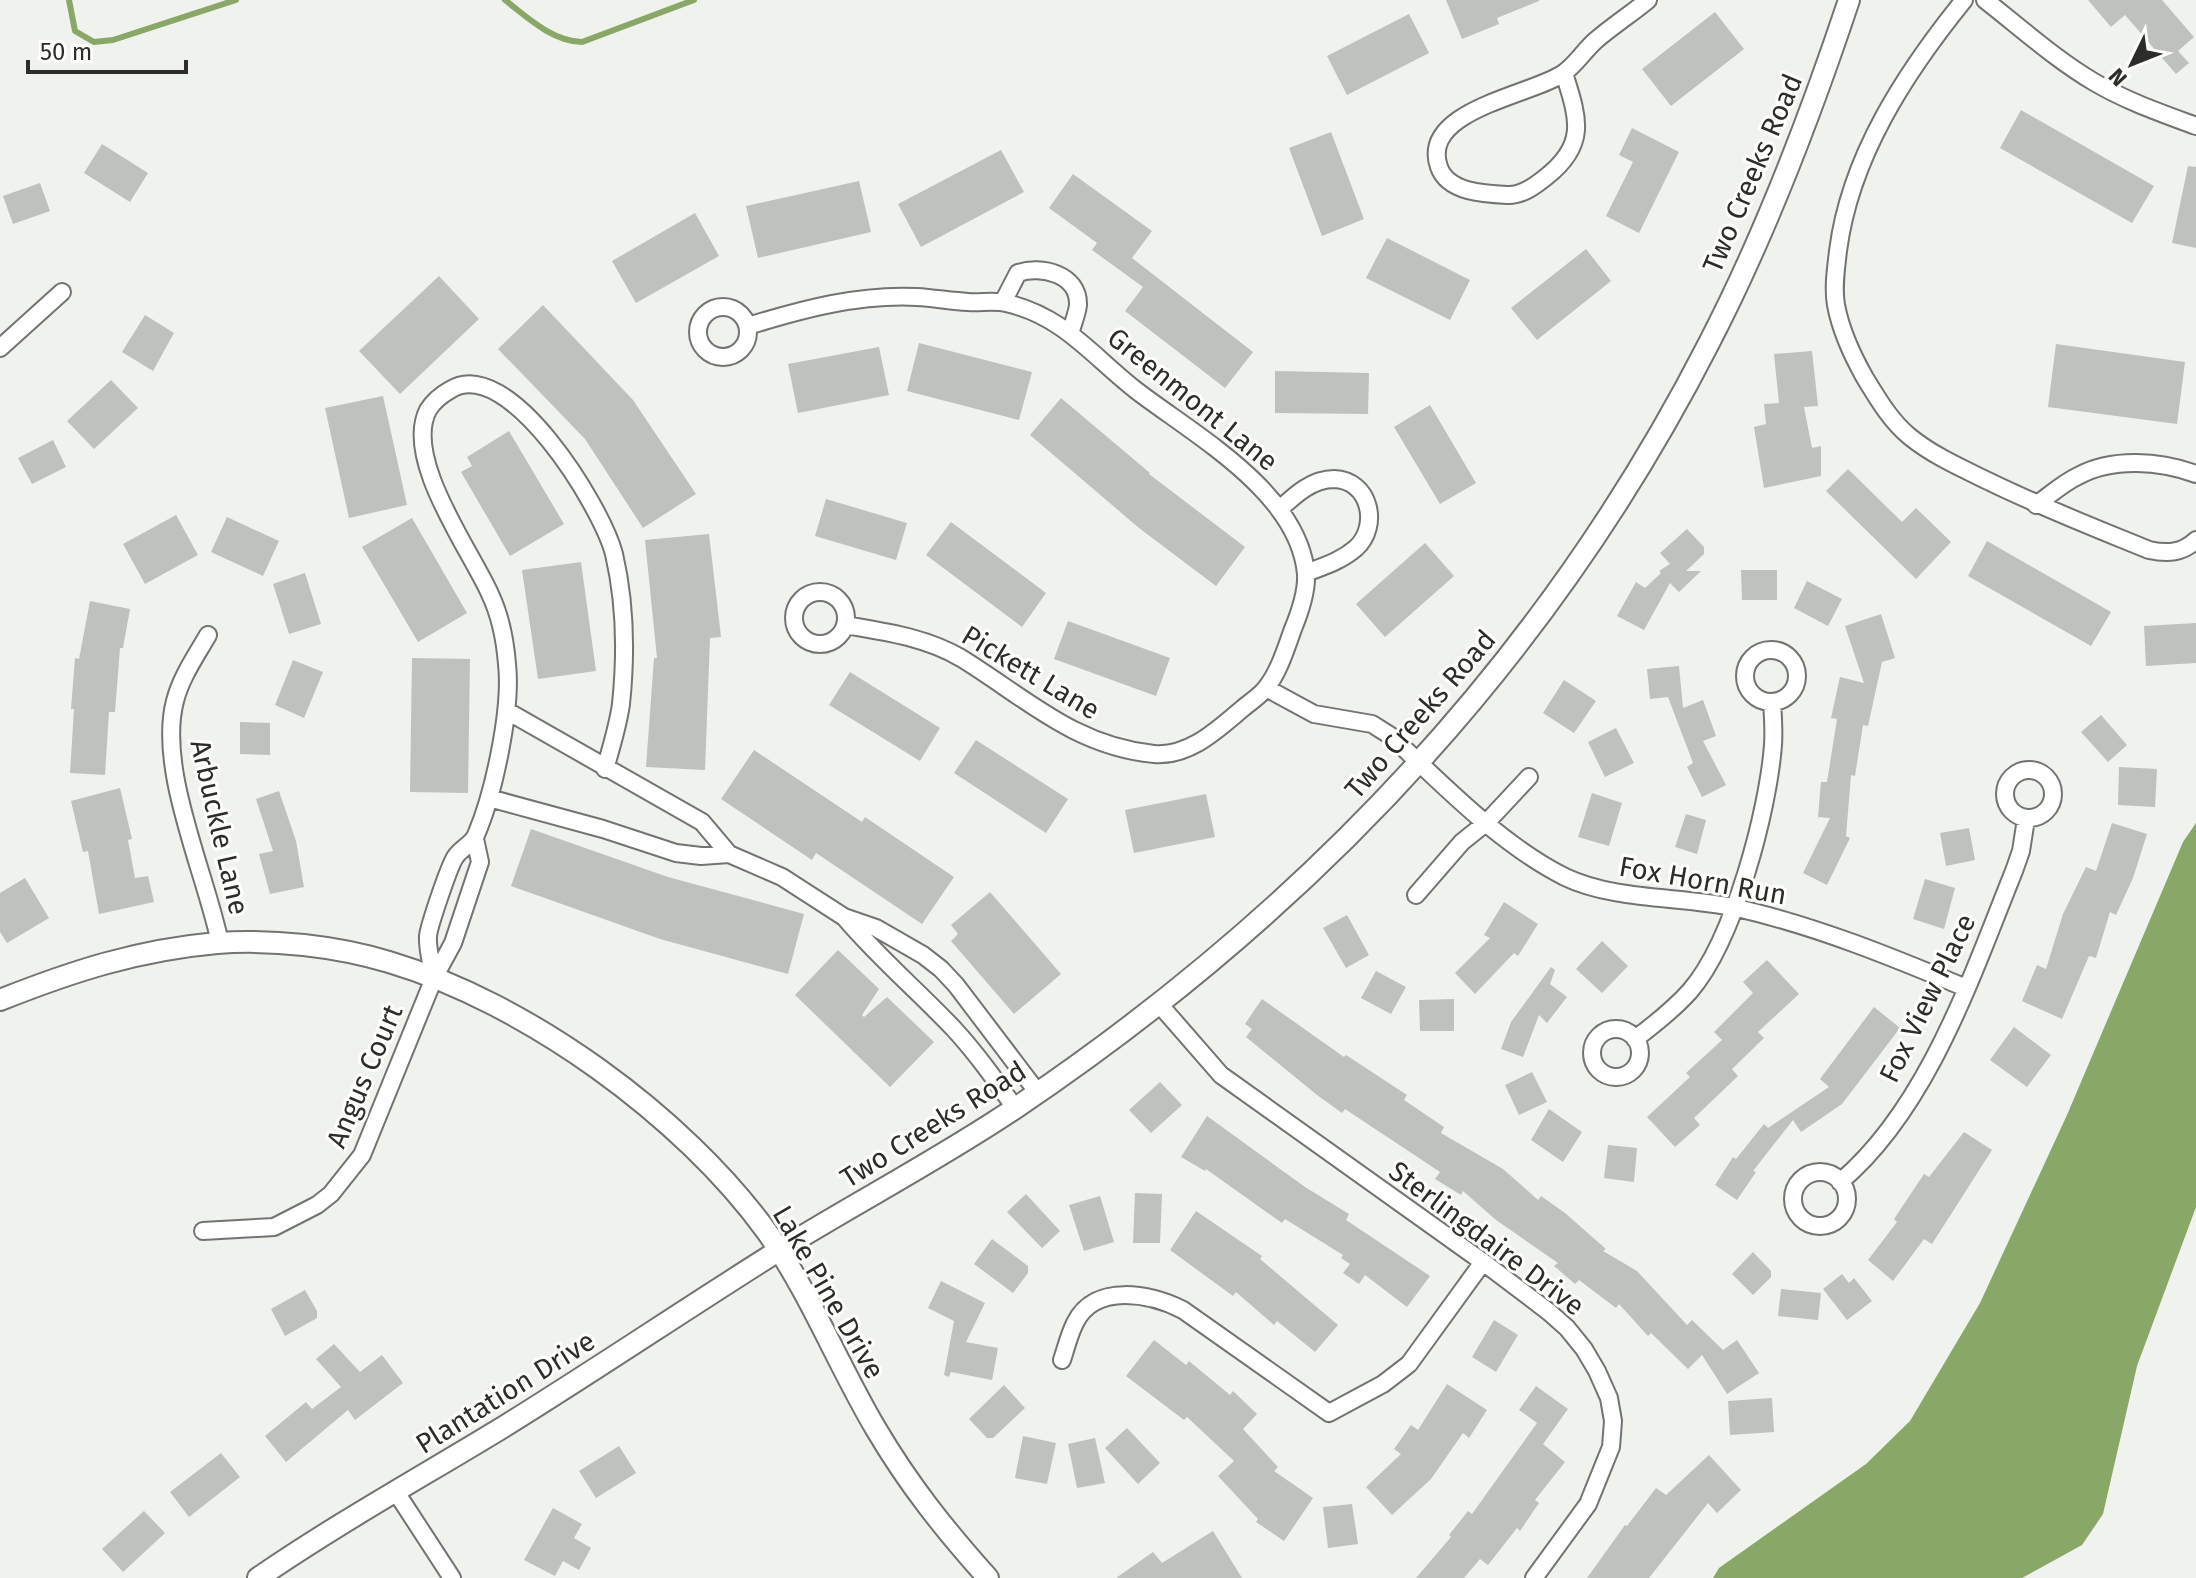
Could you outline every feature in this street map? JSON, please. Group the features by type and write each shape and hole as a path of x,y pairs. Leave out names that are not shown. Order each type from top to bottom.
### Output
{"street":[{"path":"1564,73 1577,116 1576,140 1569,155 1536,186 1515,195 1487,194 1458,187 1444,177 1438,166 1437,152 1449,128 1470,112 1564,73 1594,41 1648,0"},
{"name":"Two Creeks Road","path":"779,1250 964,1142 1160,1005 1301,883 1420,763 1470,705 1557,593 1650,451 1710,342 1771,211 1814,105 1849,0"},
{"path":"1964,0 1937,34 1890,107 1868,148 1850,192 1834,280 1843,333 1877,399 1907,435 1928,450 2036,505 2149,550 2164,553 2180,551 2196,540"},
{"path":"1985,0 2063,63 2095,83 2127,100 2196,126"},
{"name":"Greenmont Lane","path":"1003,302 1018,273 1032,268 1050,271 1064,277 1078,303 1071,331"},
{"path":"0,348 62,292"},
{"name":"Greenmont Lane","path":"748,326 793,312 867,298 916,297 1003,302 1038,312 1071,331 1121,378 1247,473 1281,508 1295,536 1306,573 1304,596 1296,622 1266,688"},
{"path":"434,978 428,936 455,858 475,839 489,798 507,711 508,668 503,628 490,592 453,529 426,459 423,431 428,411 440,396 457,385 475,383 499,391 551,443 583,487 613,552 624,648 621,706 605,769"},
{"path":"2036,505 2078,475 2103,466 2132,463 2174,467 2196,474"},
{"name":"Greenmont Lane","path":"1281,508 1300,490 1332,479 1348,481 1361,492 1371,513 1369,528 1358,546 1338,561 1306,573"},
{"name":"Pickett Lane","path":"845,625 910,636 960,657 1073,732 1110,745 1156,754 1178,752 1201,742 1266,688"},
{"name":"Arbuckle Lane","path":"208,635 183,680 175,700 171,725 174,766 220,943"},
{"path":"1266,688 1314,714 1372,724 1391,736 1420,763"},
{"path":"1635,1039 1664,1017 1692,989 1736,908 1767,785 1773,743 1772,702"},
{"path":"507,711 702,822 729,854 782,877 844,917 876,928 941,969 1038,1093"},
{"name":"Fox Horn Run","path":"1420,763 1521,850 1568,878 1607,890 1736,908 1833,936 1966,988"},
{"path":"1416,895 1462,842 1487,822 1529,777"},
{"path":"489,798 603,829 676,853 701,856 729,854"},
{"name":"Fox View Place","path":"1840,1182 1869,1154 1921,1079 1966,988 2014,871 2026,819"},
{"name":"Angus Court","path":"203,1231 274,1227 317,1205 339,1186 362,1155 434,978 453,943 480,862 475,839"},
{"path":"844,917 868,945 955,1030 983,1062 1015,1108"},
{"name":"Lake Pine Drive","path":"0,1000 58,977 144,952 220,943 281,944 345,951 389,962 434,978 488,1003 545,1035 658,1115 765,1229 892,1455 925,1505 988,1578"},
{"name":"Sterlingdaire Drive","path":"1160,1005 1221,1075 1483,1262 1567,1328 1597,1371 1609,1398 1613,1421 1611,1447 1588,1504 1534,1578"},
{"name":"Plantation Drive","path":"258,1578 627,1350 779,1250"},
{"path":"1062,1360 1082,1312 1100,1300 1142,1295 1163,1300 1183,1310 1329,1413 1383,1384 1409,1364 1483,1262"},
{"path":"396,1492 452,1578"}],"shaded area":[{"path":"2196,823 2196,1207 2137,1366 2103,1514 2082,1545 2022,1578 1713,1578 1719,1568 1866,1464 1910,1421 1980,1303 2067,1115 2183,842"}],"building":[{"path":"1446,0 1539,1 1497,18 1499,24 1462,39"},
{"path":"2088,0 2162,0 2194,37 2178,51 2189,63 2176,74 2125,15 2111,27"},
{"path":"1715,12 1744,49 1671,106 1642,69"},
{"path":"1409,14 1429,53 1347,95 1327,56"},
{"path":"2021,110 2154,186 2132,223 2000,148"},
{"path":"1632,128 1679,152 1639,233 1606,216 1633,162 1619,155"},
{"path":"1331,132 1364,219 1322,236 1289,148"},
{"path":"102,144 148,173 130,202 84,173"},
{"path":"1001,150 1024,192 921,247 898,204"},
{"path":"2188,166 2196,167 2196,248 2172,243"},
{"path":"1073,174 1152,231 1132,258 1253,352 1225,388 1125,311 1143,287 1092,250 1097,243 1049,208"},
{"path":"859,181 871,232 758,258 746,206"},
{"path":"40,183 50,211 13,224 3,196"},
{"path":"695,213 719,256 636,303 612,261"},
{"path":"1387,238 1470,280 1450,320 1366,278"},
{"path":"1586,249 1611,281 1537,340 1511,308"},
{"path":"439,276 479,319 400,394 359,351"},
{"path":"543,305 633,400 696,494 643,528 585,439 498,349"},
{"path":"145,315 174,333 153,371 122,352"},
{"path":"919,343 1032,372 1019,420 907,391"},
{"path":"2056,344 2185,362 2177,424 2048,407"},
{"path":"879,347 889,395 798,413 788,364"},
{"path":"1812,351 1818,406 1804,407 1812,448 1821,446 1821,476 1764,488 1754,427 1766,424 1764,404 1779,403 1774,354"},
{"path":"1275,371 1369,373 1368,414 1275,413"},
{"path":"111,380 138,408 94,449 67,421"},
{"path":"383,396 407,505 349,518 325,408"},
{"path":"1061,398 1149,474 1245,547 1216,586 1139,528 1030,435"},
{"path":"1430,405 1476,483 1440,504 1394,427"},
{"path":"509,431 564,524 510,556 461,472 472,466 467,457"},
{"path":"53,440 66,467 32,484 18,458"},
{"path":"1848,469 1902,522 1916,508 1951,542 1916,579 1826,491"},
{"path":"826,499 907,523 896,560 815,536"},
{"path":"176,515 198,555 145,584 123,544"},
{"path":"227,517 279,541 263,576 211,552"},
{"path":"412,518 467,613 418,642 362,547"},
{"path":"951,522 1046,593 1022,627 926,555"},
{"path":"1687,529 1704,547 1704,554 1686,571 1701,571 1679,592 1670,583 1644,630 1617,616 1636,582 1645,588 1661,573 1659,571 1670,564 1660,553"},
{"path":"709,534 721,637 710,638 705,770 646,767 654,658 657,658 645,540"},
{"path":"1987,541 2111,612 2091,646 1968,576"},
{"path":"1425,543 1454,576 1385,637 1356,604"},
{"path":"581,562 596,671 538,679 522,570"},
{"path":"1741,570 1777,570 1777,600 1742,600"},
{"path":"305,573 321,624 289,634 273,584"},
{"path":"1807,581 1842,599 1828,626 1794,608"},
{"path":"90,601 130,609 123,648 120,648 115,712 109,712 105,775 70,773 75,658 79,659"},
{"path":"1881,614 1895,658 1882,662 1868,726 1863,725 1855,776 1851,775 1846,836 1850,838 1827,885 1803,873 1830,818 1818,817 1821,782 1827,782 1837,719 1831,718 1840,677 1864,683 1845,626"},
{"path":"1068,621 1170,658 1156,696 1054,659"},
{"path":"2196,623 2196,663 2146,666 2144,626"},
{"path":"412,658 470,659 468,793 410,792"},
{"path":"293,660 323,672 304,718 275,705"},
{"path":"1679,666 1683,708 1703,700 1716,736 1703,741 1726,785 1702,797 1687,767 1693,763 1668,697 1650,699 1647,669"},
{"path":"850,672 940,728 920,761 829,705"},
{"path":"1564,680 1596,701 1574,733 1543,713"},
{"path":"2101,715 2127,745 2108,762 2081,732"},
{"path":"240,722 270,723 270,755 240,754"},
{"path":"1616,728 1634,763 1605,777 1588,742"},
{"path":"976,740 1068,799 1046,833 954,773"},
{"path":"754,750 862,822 865,817 954,877 922,924 816,853 812,860 721,799"},
{"path":"2119,767 2157,769 2155,807 2118,805"},
{"path":"120,788 132,839 128,840 135,878 148,876 154,902 99,914 88,851 83,852 71,801"},
{"path":"279,791 296,841 304,887 270,894 259,854 273,851 256,799"},
{"path":"1592,793 1622,803 1609,846 1578,837"},
{"path":"1206,794 1215,837 1134,853 1125,810"},
{"path":"1686,814 1706,820 1697,854 1675,847"},
{"path":"2112,823 2147,834 2133,878 2116,915 2110,912 2096,958 2089,956 2062,1019 2022,1001 2037,965 2046,969 2063,914 2086,867 2096,871"},
{"path":"1969,828 1975,860 1946,866 1940,833"},
{"path":"531,829 668,877 804,914 788,974 660,939 511,886"},
{"path":"25,878 49,918 7,943 0,932 0,893"},
{"path":"1925,879 1955,888 1944,929 1913,919"},
{"path":"990,892 1061,974 1014,1014 951,941 958,934 951,925"},
{"path":"1504,902 1538,924 1518,956 1514,953 1475,994 1455,973 1490,938 1484,935"},
{"path":"1347,915 1369,955 1346,968 1323,928"},
{"path":"1602,941 1628,966 1602,993 1576,969"},
{"path":"838,950 879,989 862,1015 864,1017 887,997 934,1042 890,1087 795,995"},
{"path":"1767,960 1799,994 1758,1032 1764,1038 1732,1069 1738,1076 1694,1118 1700,1125 1675,1147 1647,1117 1690,1077 1686,1073 1722,1040 1714,1032 1753,993 1743,982"},
{"path":"1551,967 1555,970 1550,984 1567,997 1547,1023 1539,1015 1523,1057 1501,1049 1511,1022"},
{"path":"1376,971 1406,987 1391,1014 1361,998"},
{"path":"1262,999 1344,1057 1346,1055 1407,1095 1404,1100 1444,1127 1441,1133 1503,1169 1538,1200 1541,1196 1565,1213 1606,1249 1603,1251 1637,1271 1687,1325 1692,1320 1723,1350 1737,1340 1759,1373 1727,1394 1702,1355 1688,1369 1651,1333 1648,1336 1619,1304 1616,1308 1579,1280 1575,1284 1554,1266 1558,1263 1496,1220 1463,1191 1461,1195 1435,1179 1440,1172 1345,1109 1342,1113 1317,1095 1246,1037 1252,1029 1245,1024"},
{"path":"1454,999 1454,1031 1420,1031 1419,1000"},
{"path":"1874,1007 1900,1028 1842,1104 1801,1132 1793,1120 1753,1171 1756,1172 1737,1200 1715,1185 1733,1157 1736,1159 1764,1124 1768,1128 1829,1087 1820,1079"},
{"path":"2014,1027 2051,1055 2027,1087 1990,1060"},
{"path":"1532,1072 1547,1102 1519,1115 1505,1085"},
{"path":"1160,1082 1182,1105 1151,1133 1129,1110"},
{"path":"1549,1109 1582,1132 1563,1162 1531,1140"},
{"path":"1207,1116 1305,1187 1349,1214 1346,1220 1430,1276 1407,1307 1365,1275 1359,1284 1343,1273 1350,1264 1341,1258 1343,1255 1285,1219 1282,1223 1206,1169 1181,1157"},
{"path":"1964,1132 1992,1150 1932,1244 1924,1239 1893,1281 1868,1260 1897,1222 1894,1219 1924,1174 1929,1177"},
{"path":"1608,1145 1637,1148 1634,1182 1604,1178"},
{"path":"1135,1193 1162,1194 1160,1243 1133,1243"},
{"path":"1026,1194 1060,1231 1042,1248 1007,1212"},
{"path":"1100,1196 1114,1242 1084,1251 1069,1205"},
{"path":"1196,1211 1262,1256 1260,1259 1338,1325 1315,1352 1277,1321 1274,1325 1236,1292 1233,1296 1170,1250"},
{"path":"992,1239 1028,1266 1028,1273 1013,1293 974,1264"},
{"path":"1753,1252 1771,1271 1771,1277 1753,1295 1732,1274"},
{"path":"1842,1274 1849,1283 1854,1278 1872,1301 1847,1320 1823,1289"},
{"path":"941,1281 985,1303 966,1342 998,1348 992,1380 951,1372 949,1377 944,1375 954,1321 928,1308"},
{"path":"1781,1289 1821,1293 1818,1320 1778,1316"},
{"path":"305,1290 317,1311 317,1318 285,1336 271,1309"},
{"path":"1494,1320 1518,1335 1496,1372 1472,1357"},
{"path":"1154,1340 1186,1365 1189,1361 1230,1395 1233,1391 1257,1414 1243,1429 1278,1467 1274,1471 1313,1498 1284,1541 1256,1522 1258,1519 1218,1476 1234,1461 1187,1417 1184,1420 1126,1376"},
{"path":"334,1344 360,1372 382,1355 403,1383 355,1420 348,1410 286,1462 265,1436 306,1402 312,1409 341,1387 316,1359"},
{"path":"1447,1384 1487,1410 1469,1438 1463,1433 1431,1479 1392,1515 1366,1487 1401,1454 1394,1449 1411,1425 1418,1430"},
{"path":"1004,1385 1025,1408 993,1438 987,1438 969,1419"},
{"path":"1536,1386 1568,1409 1543,1444 1565,1462 1535,1500 1539,1503 1520,1531 1517,1528 1488,1565 1480,1559 1464,1578 1416,1578 1451,1537 1449,1535 1468,1511 1472,1514 1537,1423 1519,1410"},
{"path":"1772,1398 1774,1432 1730,1435 1728,1401"},
{"path":"1127,1428 1160,1463 1138,1484 1105,1448"},
{"path":"1023,1436 1056,1443 1047,1484 1015,1478"},
{"path":"1095,1438 1105,1483 1077,1488 1068,1444"},
{"path":"619,1446 636,1473 596,1498 579,1471"},
{"path":"221,1453 240,1477 189,1517 170,1492"},
{"path":"1709,1455 1741,1490 1717,1513 1708,1503 1649,1578 1587,1578 1656,1488 1666,1495"},
{"path":"1352,1504 1358,1544 1328,1548 1323,1507"},
{"path":"553,1508 582,1524 574,1538 591,1548 579,1570 563,1561 555,1576 524,1560"},
{"path":"144,1511 165,1533 123,1572 102,1549"},
{"path":"1213,1531 1242,1578 1116,1578 1153,1552 1162,1563"}],"waterway":[{"path":"69,0 75,31 94,42 113,40 236,0"},
{"path":"505,0 551,33 582,42 694,0"}]}
